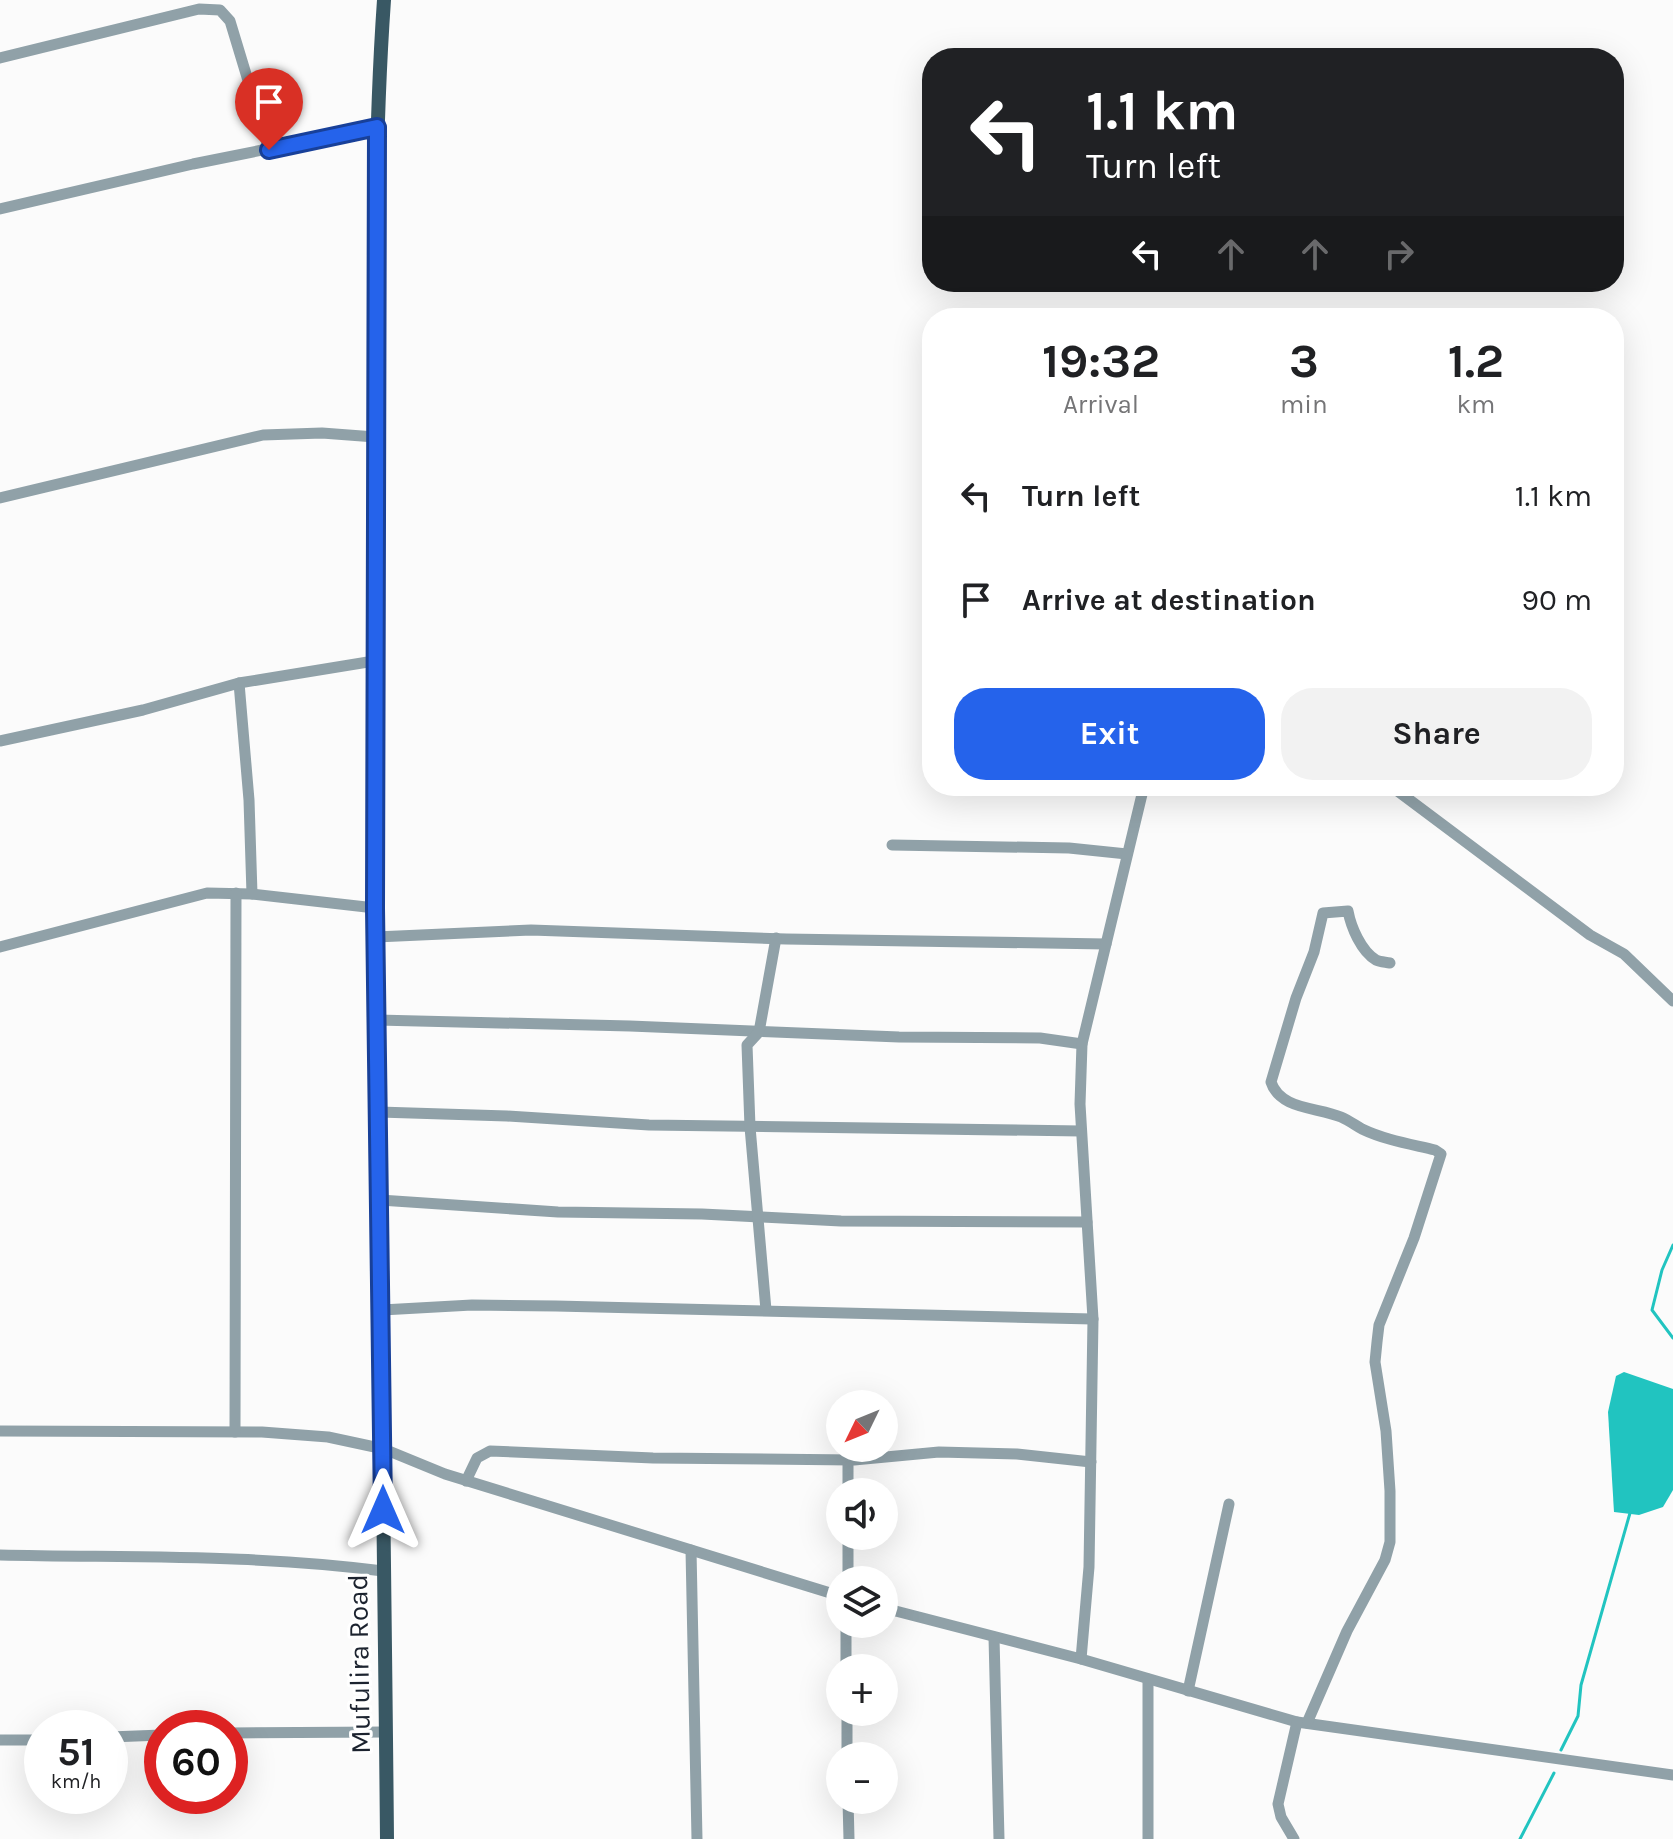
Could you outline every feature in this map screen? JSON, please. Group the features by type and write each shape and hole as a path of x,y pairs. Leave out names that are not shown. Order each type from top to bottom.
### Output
{"main road":[{"name":"Mufulira Road","path":"384,0 377,127 374,661 387,1839"}],"street":[{"path":"0,58 199,9 220,10 230,21 269,150"},
{"path":"0,209 193,164 377,127"},
{"path":"0,498 263,435 322,433 375,437"},
{"path":"0,741 143,710 239,683 374,661"},
{"path":"239,683 249,800 252,894"},
{"path":"1081,1659 1089,1567 1093,1319 1081,1131 1082,1044 1142,796"},
{"path":"1404,796 1590,935 1624,954 1673,1001"},
{"path":"892,845 1069,848 1127,854"},
{"path":"0,947 207,893 252,894 375,908"},
{"path":"235,1432 236,893"},
{"path":"1294,1839 1281,1817 1278,1804 1302,1723 1385,1560 1390,1542 1386,1431 1375,1362 1379,1325 1414,1238 1441,1154 1388,1139 1362,1129 1339,1115 1319,1112 1283,1099 1273,1090 1271,1082 1296,998 1314,952 1323,913 1348,911 1350,924 1363,945 1376,960 1390,963"},
{"path":"376,937 531,930 1106,944"},
{"path":"766,1310 750,1127 747,1045 759,1032 776,938"},
{"path":"377,1020 899,1037 1040,1038 1082,1044"},
{"path":"379,1112 649,1125 1081,1131"},
{"path":"380,1200 558,1212 841,1221 1087,1222"},
{"path":"382,1310 472,1305 1093,1319"},
{"path":"0,1431 235,1432 328,1437 384,1449 466,1481 826,1592"},
{"path":"466,1481 477,1458 490,1451 653,1458 826,1460"},
{"path":"898,1456 939,1452 1017,1454 1091,1462"},
{"path":"1188,1691 1229,1504"},
{"path":"691,1550 697,1839"},
{"path":"0,1555 244,1559 324,1563 383,1571"},
{"path":"898,1612 1081,1659 1302,1723 1673,1775"},
{"path":"994,1637 999,1839"},
{"path":"1148,1679 1148,1839"},
{"path":"248,1733 386,1732"},
{"path":"0,1740 24,1740"},
{"path":"848,1814 849,1839"}],"water":[{"path":"1624,1372 1673,1389 1673,1490 1663,1507 1639,1515 1614,1512 1608,1412 1616,1376"}],"waterway":[{"path":"1673,1245 1662,1270 1652,1310 1673,1338"},
{"path":"1561,1750 1578,1716 1581,1685 1630,1513"},
{"path":"1520,1839 1554,1773"}],"route":[{"path":"269,150 377,127 375,908 383,1510"}]}
